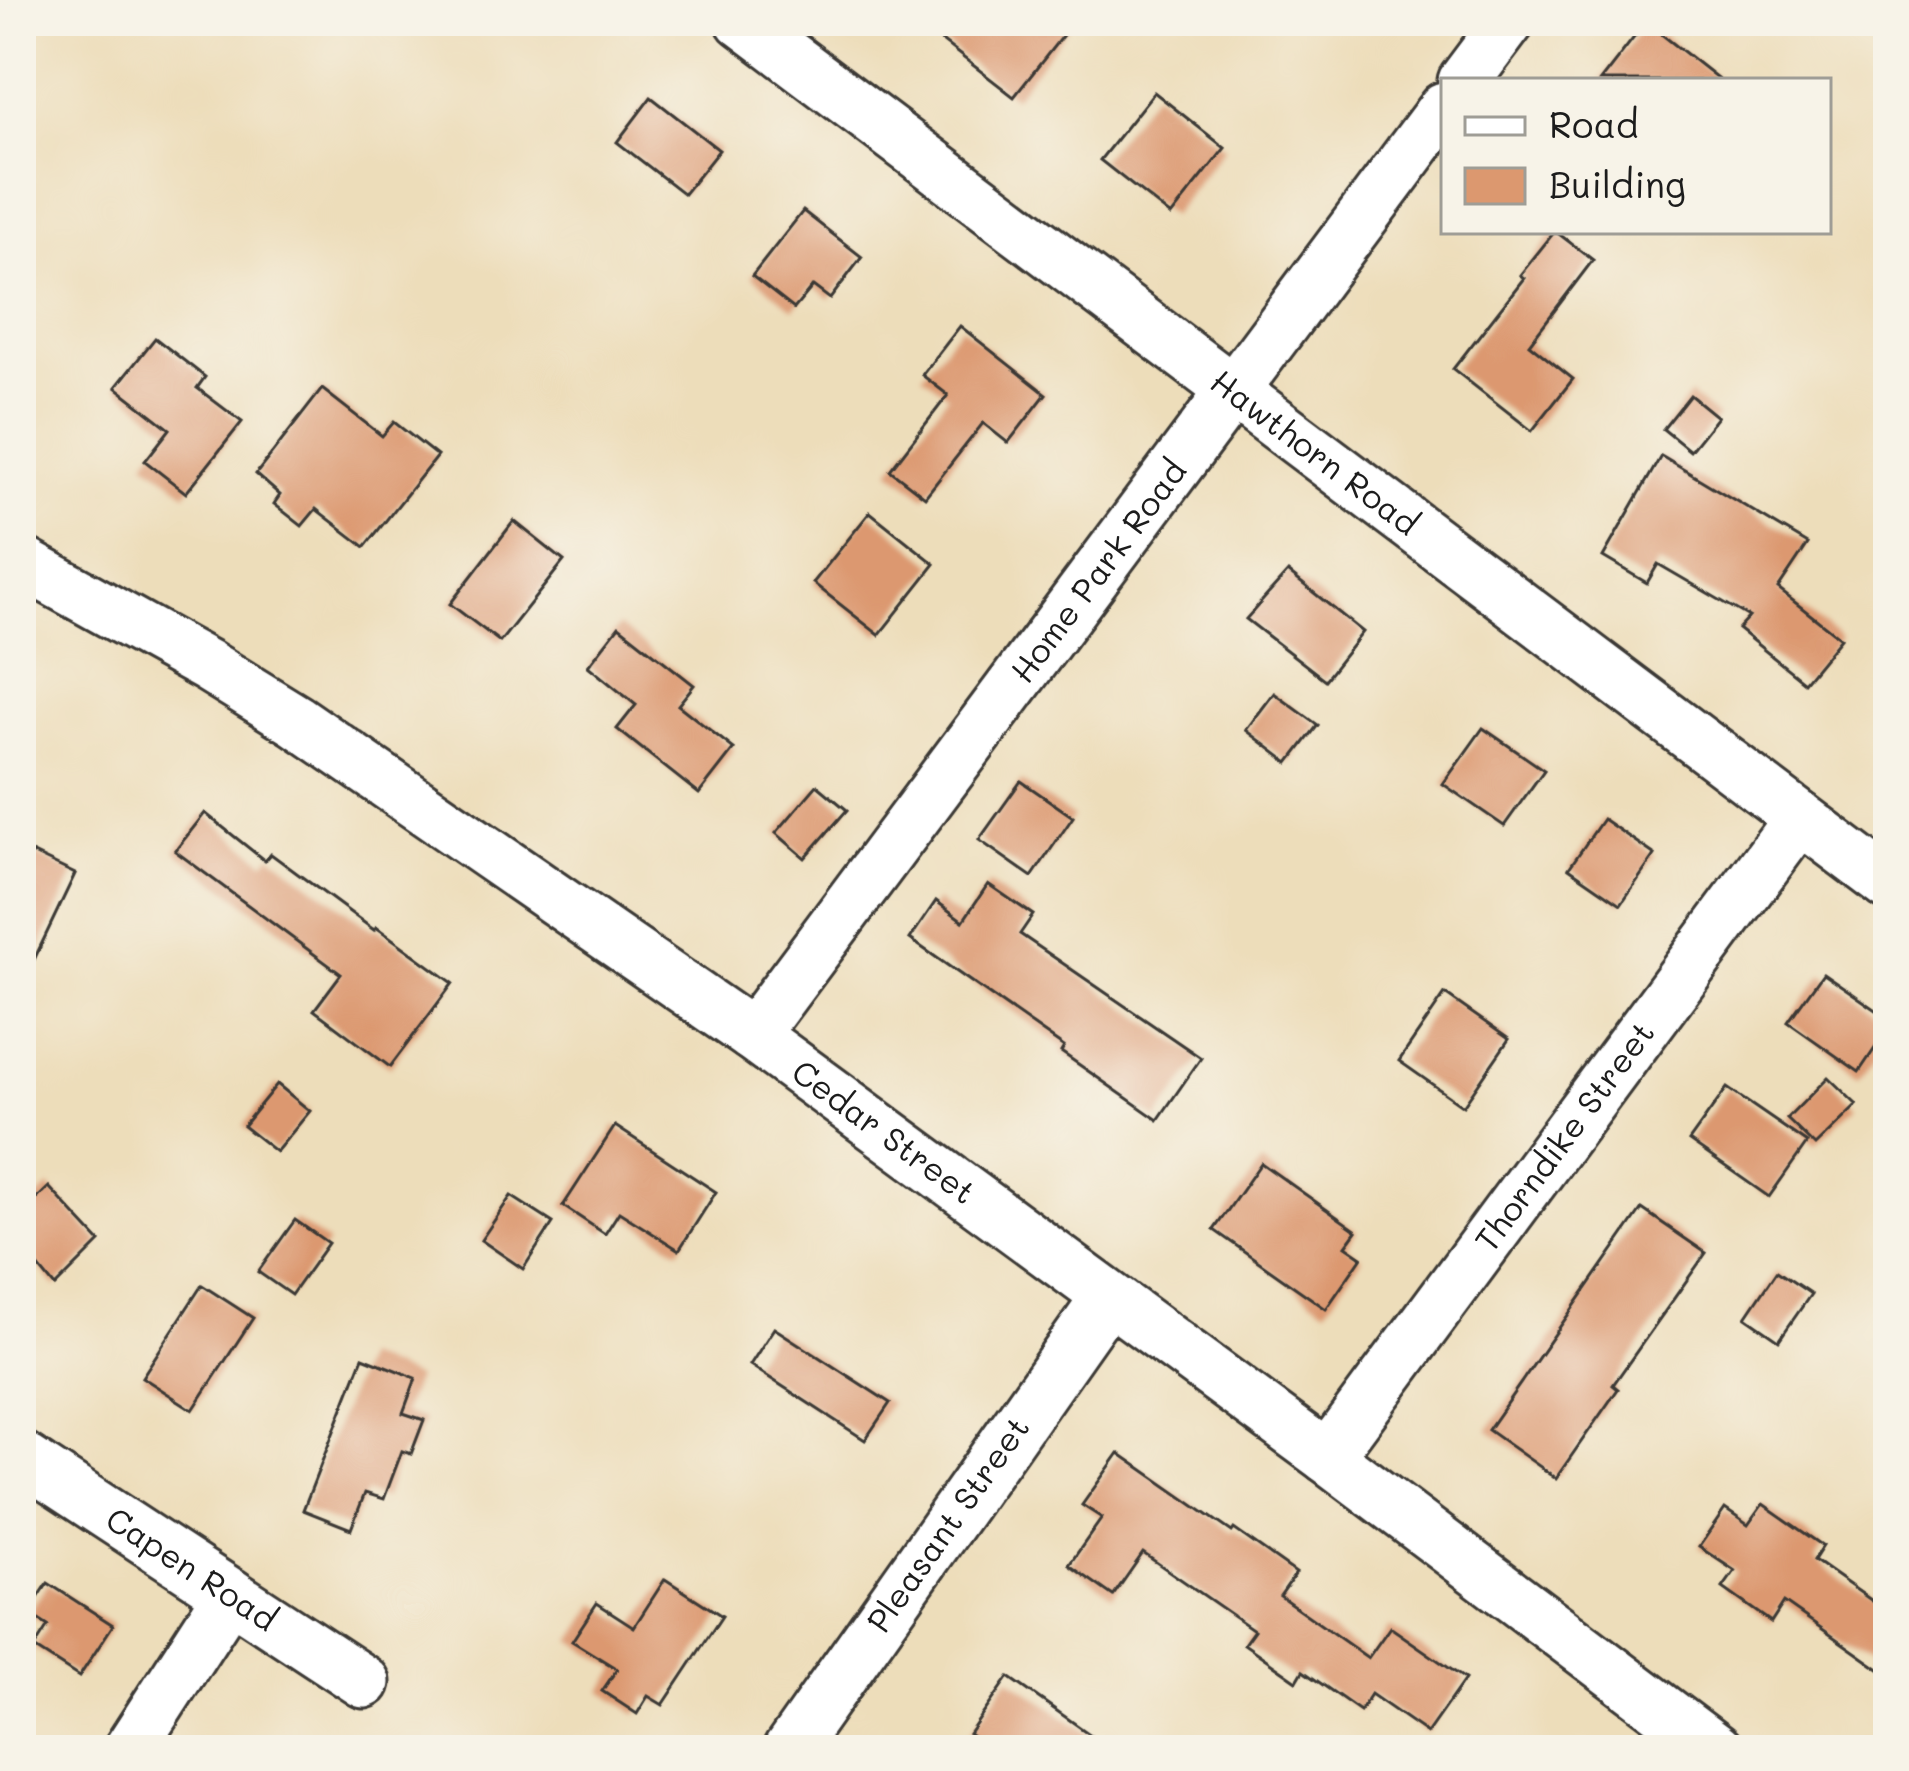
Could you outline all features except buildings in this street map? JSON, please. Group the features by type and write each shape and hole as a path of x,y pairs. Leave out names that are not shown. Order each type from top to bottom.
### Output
{"street":[{"name":"Hawthorn Road","path":"742,21 1888,884"},
{"path":"1466,78 1509,21"},
{"name":"Home Park Road","path":"752,1036 1441,112"},
{"name":"Cedar Street","path":"21,562 297,721 752,1036 1327,1456 1716,1750"},
{"name":"Thorndike Street","path":"1327,1456 1800,818"},
{"name":"Pleasant Street","path":"790,1750 1108,1297"},
{"name":"Capen Road","path":"21,1457 364,1682"},
{"path":"129,1750 230,1594"}]}
